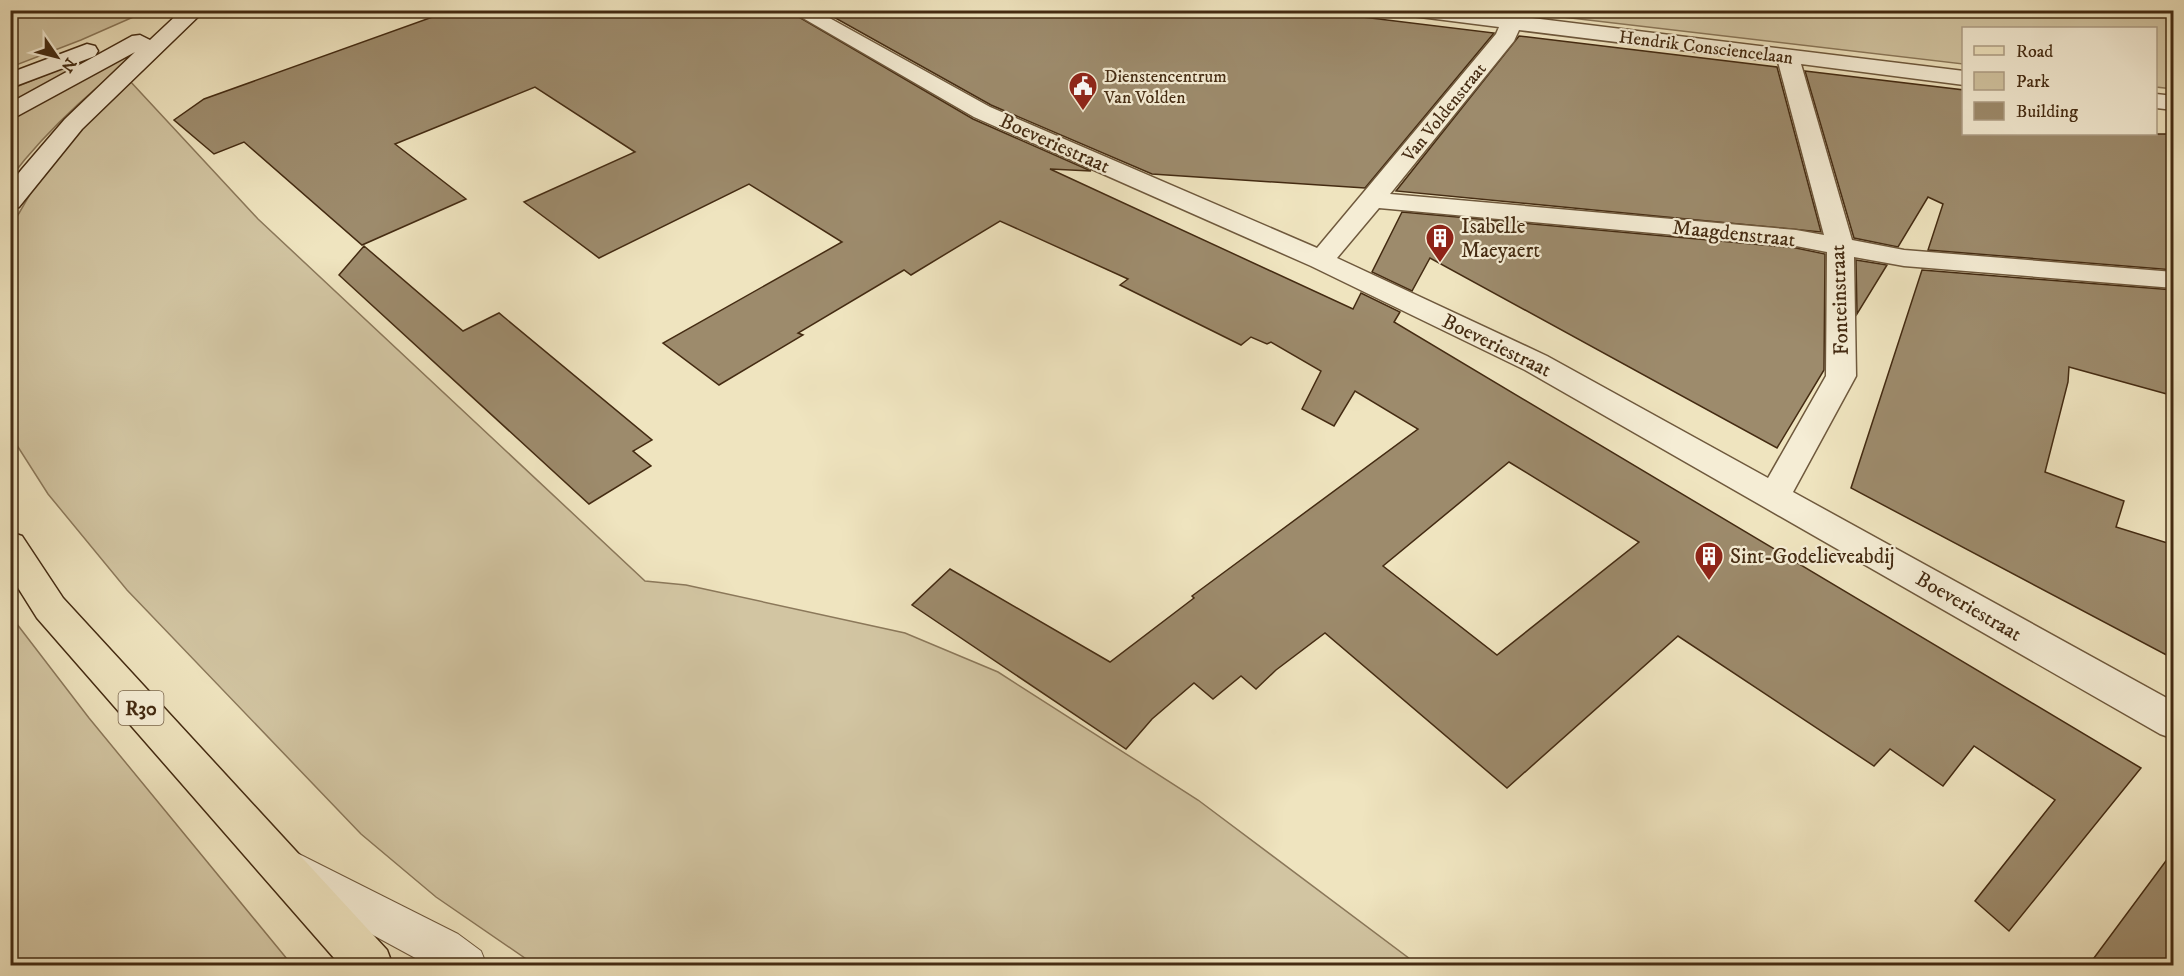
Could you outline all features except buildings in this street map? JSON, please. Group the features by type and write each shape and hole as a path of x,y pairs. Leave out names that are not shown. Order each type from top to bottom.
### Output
{"main road":[{"name":"R30","path":"10,544 50,608 371,966"}],"street":[{"path":"10,79 184,10"},
{"name":"Boeveriestraat","path":"799,10 982,112 1322,260 1536,363 2174,722"},
{"name":"Hendrik Consciencelaan","path":"1412,10 1962,78"},
{"path":"10,113 194,11"},
{"path":"10,202 72,123 194,11"},
{"name":"Van Voldenstraat","path":"1372,200 1506,36 1512,22"},
{"name":"Fonteinstraat","path":"1774,496 1841,376 1840,246 1788,57"},
{"path":"2157,101 2174,103"},
{"path":"1322,260 1372,200"},
{"name":"Maagdenstraat","path":"1372,200 1796,238 1904,258 2174,280"}],"lane":[{"path":"281,864 443,949 466,966"}],"green space":[{"path":"11,10 147,10 147,11 11,67"},
{"path":"1512,11 2173,11 2173,89 2157,87 2157,27 1962,27 1962,64"},
{"path":"154,40 60,121 11,177 11,119"},
{"path":"83,62 11,104 11,89 75,63"},
{"path":"129,80 258,219 645,581 686,585 905,633 998,672 1198,800 1418,965 535,965 436,897 361,834 127,590 48,494 11,436 11,227 33,189 71,141"},
{"path":"10,615 89,718 292,965 11,965"}],"place":[{"name":"Dienstencentrum Van Volden","path":"1083,112"},
{"name":"Isabelle Maeyaert","path":"1440,264"},
{"name":"Sint-Godelieveabdij","path":"1709,582"}]}
